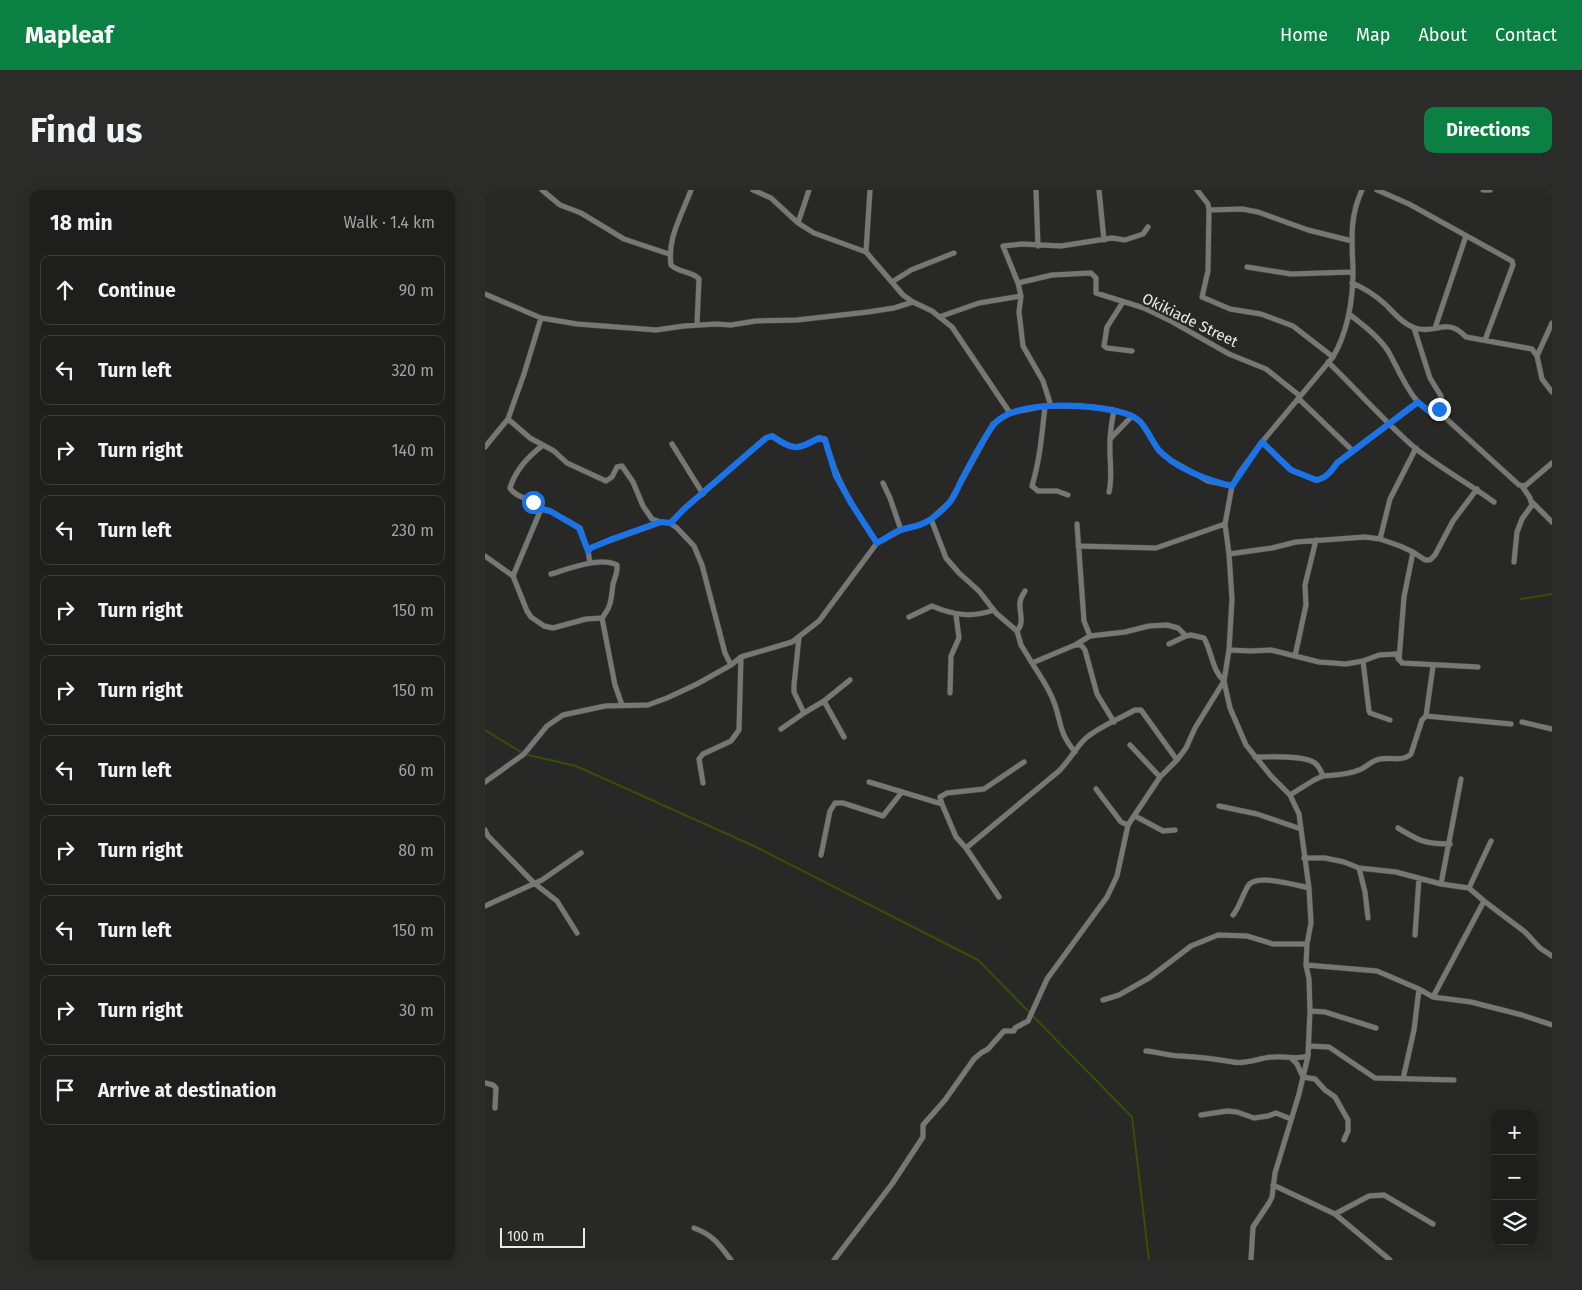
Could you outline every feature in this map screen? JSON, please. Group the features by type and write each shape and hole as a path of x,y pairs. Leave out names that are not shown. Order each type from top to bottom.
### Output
{"street":[{"path":"542,190 560,204 581,213 624,239 669,254"},
{"path":"691,190 676,224 669,254 671,265 676,270 695,275 699,279 697,325"},
{"path":"753,190 771,198 798,223 814,233 866,252 903,295 931,311 951,327 1010,413"},
{"path":"798,223 809,190"},
{"path":"866,252 870,190"},
{"path":"1036,190 1038,246"},
{"path":"1099,190 1104,240"},
{"path":"1197,190 1208,204 1209,210 1208,271 1202,297 1217,305 1261,314 1293,326 1333,357"},
{"path":"834,1260 893,1184 923,1138 923,1125 945,1100 974,1060 981,1052 988,1049 1003,1031 1014,1031 1015,1028 1028,1021 1047,979 1107,897 1117,876 1128,826 1160,778 1177,760 1224,681 1229,650 1232,599 1225,524 1232,486 1262,442 1333,357 1343,335 1349,314 1353,272 1351,231 1353,214 1362,190"},
{"path":"1377,190 1409,204 1513,261 1485,340"},
{"path":"1483,190 1490,190"},
{"path":"1209,210 1242,209 1258,212 1309,230 1352,241"},
{"path":"1051,406 1043,381 1023,346 1019,312 1021,296 1018,283 1003,246 1022,244 1061,246 1112,238 1125,240 1141,236 1148,227"},
{"path":"1435,328 1466,236"},
{"path":"891,282 911,270 954,253"},
{"path":"1247,267 1291,274 1353,272"},
{"name":"Okikiade Street","path":"1018,283 1052,275 1091,273 1095,278 1096,292 1144,308 1229,354 1266,369 1299,398 1353,451"},
{"path":"1352,284 1365,288 1414,328 1428,330 1450,326 1459,329 1466,337 1532,348 1537,356 1542,379 1552,392"},
{"path":"485,294 541,318 577,324 656,330 697,325 731,325 797,320 895,308 913,302"},
{"path":"939,317 979,303 1021,296"},
{"path":"1123,302 1107,327 1104,346 1132,351"},
{"path":"1349,314 1373,333 1388,351 1398,372 1418,402 1431,413 1440,413 1522,486 1531,501 1552,522"},
{"path":"485,447 508,420 541,318"},
{"path":"1537,356 1552,323"},
{"path":"1414,328 1431,378 1441,396 1440,413"},
{"path":"1327,362 1366,399 1388,424 1416,448 1442,468 1477,489 1494,502"},
{"path":"1262,442 1291,470 1320,480 1337,463 1418,402"},
{"path":"1045,406 1042,446 1037,458 1038,467 1033,486 1038,491 1057,491 1068,495"},
{"path":"485,782 524,754 547,726 563,715 605,706 647,705 667,698 731,665 741,657 792,642 819,622 877,543 901,530 920,525 931,519 950,502 993,424 1010,413 1045,406 1093,407 1114,410 1132,416 1141,422 1159,450 1173,461 1208,481 1232,486"},
{"path":"1109,492 1112,479 1110,473 1110,440 1114,410"},
{"path":"1110,440 1132,416"},
{"path":"508,420 530,438 554,451 567,463 606,481 617,467 622,466 633,482 643,506 651,519 671,523 694,546 702,565 722,641 731,665"},
{"path":"671,523 684,509 766,438 772,436 792,448 802,448 819,438 825,440 836,476 877,543"},
{"path":"672,444 703,494"},
{"path":"543,445 526,459 513,480 511,488 513,492 538,505 541,509 550,511 579,528 588,551 590,563"},
{"path":"1380,540 1390,499 1416,448"},
{"path":"1522,486 1525,486 1552,463"},
{"path":"883,483 901,530"},
{"path":"1229,554 1272,548 1296,542 1365,537 1380,540 1413,552 1425,560 1433,558 1453,521 1477,489"},
{"path":"1514,562 1517,532 1522,519 1531,508 1531,501"},
{"path":"513,576 541,509"},
{"path":"931,519 946,558 979,591 993,610 1017,631 1021,645 1055,704 1060,729 1075,752"},
{"path":"588,551 612,539 660,522"},
{"path":"1077,524 1084,621 1090,636"},
{"path":"1078,546 1156,548 1225,524"},
{"path":"1295,656 1306,605 1305,585 1317,540"},
{"path":"1396,654 1399,660 1404,598 1413,552"},
{"path":"485,556 513,576 527,611 531,617 544,626 553,628 586,619 602,618 609,610 613,595 613,584 618,572 617,565 612,562 590,563 551,574"},
{"path":"1017,631 1021,627 1020,600 1025,591"},
{"path":"909,617 932,606 956,615 983,614 993,610"},
{"path":"950,693 951,656 959,638 956,615"},
{"path":"602,618 615,685 622,705"},
{"path":"1032,663 1075,645 1090,636 1125,632 1149,626 1167,625 1177,628 1186,636"},
{"path":"1169,644 1191,634 1203,638 1215,668 1224,681 1230,708 1241,736 1255,757 1290,796 1299,814 1309,888 1311,923 1306,965 1309,979 1310,1011 1308,1056 1275,1172 1269,1203 1253,1227 1251,1260"},
{"path":"799,636 794,692 804,713"},
{"path":"1075,645 1081,645 1085,650 1097,694 1114,722"},
{"path":"1229,650 1271,650 1319,662 1345,664 1363,661 1379,655 1396,654"},
{"path":"1396,654 1402,664 1478,667"},
{"path":"703,783 699,759 703,754 731,741 739,730 741,657"},
{"path":"1363,661 1369,711 1390,720"},
{"path":"1290,796 1313,780 1323,776 1356,771 1379,759 1405,758 1409,756 1425,716 1433,666"},
{"path":"781,729 824,701 850,680"},
{"path":"824,701 845,737"},
{"path":"966,848 1059,771 1091,734 1135,710 1141,710 1177,760"},
{"path":"1425,716 1511,724"},
{"path":"1522,722 1552,729"},
{"path":"1131,745 1160,778"},
{"path":"1255,757 1292,758 1314,762 1319,767 1323,776"},
{"path":"999,897 966,848 956,837 940,797 947,794 984,789 1024,762"},
{"path":"1441,884 1461,779"},
{"path":"869,782 942,804"},
{"path":"1096,789 1121,822 1128,826"},
{"path":"821,855 830,811 835,803 843,803 883,816 902,792"},
{"path":"1219,806 1257,814 1301,829"},
{"path":"1135,816 1163,831 1175,830"},
{"path":"1398,828 1415,839 1429,844 1450,844"},
{"path":"485,830 488,836 534,883 557,901 577,933"},
{"path":"1469,888 1491,841"},
{"path":"485,906 534,883 581,853"},
{"path":"1305,858 1325,858 1344,862 1359,868 1396,872 1441,884 1469,888 1552,956"},
{"path":"1359,868 1365,892 1368,918"},
{"path":"1415,935 1419,878"},
{"path":"1233,915 1248,885 1256,880 1309,888"},
{"path":"1433,997 1484,901"},
{"path":"1103,1000 1119,995 1149,978 1191,946 1218,935 1247,936 1273,944 1307,944"},
{"path":"1306,965 1377,971 1433,997 1471,1002 1552,1025"},
{"path":"1403,1079 1414,1030 1419,989"},
{"path":"1310,1011 1325,1012 1376,1028"},
{"path":"1309,1046 1329,1047 1375,1078 1455,1080"},
{"path":"1147,1051 1180,1056 1207,1057 1217,1061 1227,1060 1232,1062 1247,1062 1275,1056 1298,1059 1308,1056"},
{"path":"1292,1059 1297,1064 1303,1077"},
{"path":"1303,1077 1315,1079 1335,1097 1348,1120 1348,1131 1344,1140"},
{"path":"485,1083 496,1088 495,1108"},
{"path":"1201,1115 1227,1111 1237,1112 1253,1118 1276,1113 1291,1119"},
{"path":"1273,1185 1335,1214 1390,1260"},
{"path":"1335,1214 1369,1196 1384,1195 1433,1224"},
{"path":"694,1228 706,1233 719,1243 731,1260"}],"waterway":[{"path":"1521,599 1552,594"},
{"path":"485,730 524,754 576,766 756,847 978,960 1132,1117 1149,1260"}],"route":[{"path":"533,502 541,509 550,511 579,528 588,551 612,539 660,522 671,523 684,509 766,438 772,436 792,448 802,448 819,438 825,440 836,476 877,543 901,530 920,525 931,519 950,502 993,424 1010,413 1045,406 1093,407 1114,410 1132,416 1141,422 1159,450 1173,461 1208,481 1232,486 1262,442 1291,470 1320,480 1337,463 1418,402 1431,413 1440,413 1439,409"}]}
